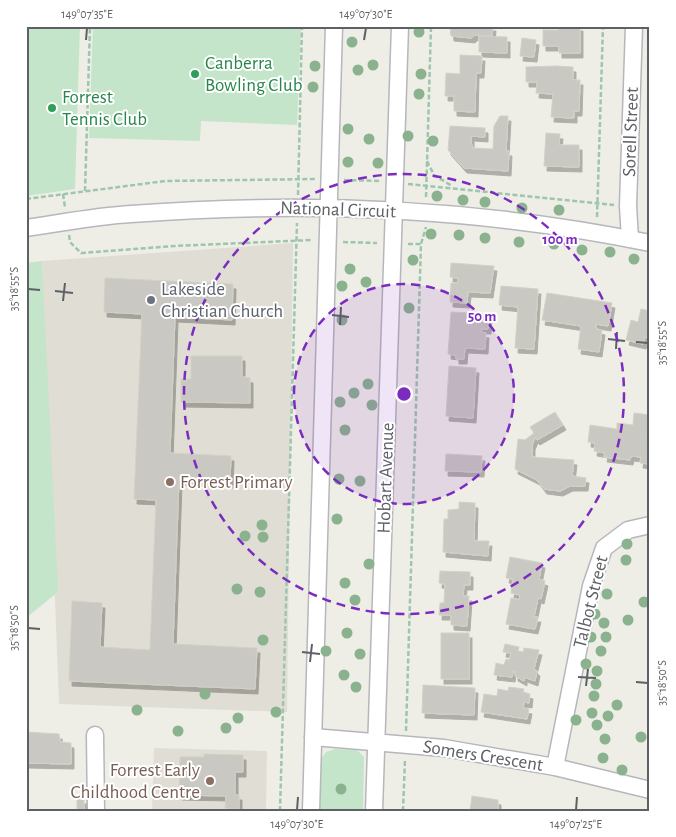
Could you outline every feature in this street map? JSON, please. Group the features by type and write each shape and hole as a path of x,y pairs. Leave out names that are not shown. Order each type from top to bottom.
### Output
{"street":[{"path":"311,811 334,26"},
{"name":"Hobart Avenue","path":"374,811 400,26"},
{"name":"Sorell Street","path":"630,239 628,206 634,26"},
{"name":"National Circuit","path":"26,228 129,214 256,208 329,207 395,211 565,228 650,243"},
{"name":"Talbot Street","path":"555,767 591,586 604,548 628,530 650,525"},
{"path":"95,735 96,811"},
{"name":"Somers Crescent","path":"313,737 444,748 555,767 650,790"}],"path":[{"path":"84,191 90,26"},
{"path":"298,198 302,26"},
{"path":"427,203 425,184 431,26"},
{"path":"597,218 603,26"},
{"path":"426,159 434,175 454,187"},
{"path":"26,199 165,181 318,179"},
{"path":"338,180 386,181"},
{"path":"404,184 425,184 628,206"},
{"path":"63,194 66,215"},
{"path":"280,811 297,223"},
{"path":"402,811 406,745 421,244 426,226"},
{"path":"69,234 70,242 81,254 174,246 313,240"},
{"path":"336,241 382,243"},
{"path":"407,244 421,244"}],"shaded area":[{"name":"Forrest Primary","path":"293,243 287,712 59,704 42,261"},
{"name":"Forrest Early Childhood Centre","path":"154,748 267,751 266,811 152,811"}],"green space":[{"name":"Forrest Tennis Club","path":"26,26 80,26 75,189 26,196"},
{"name":"Canberra Bowling Club","path":"93,26 301,26 297,125 201,121 200,141 89,138"},
{"path":"42,261 58,592 26,618 26,263"},
{"path":"335,749 357,750 364,757 363,811 319,811 321,759 326,752"}],"building":[{"path":"450,26 493,26 492,36 475,35 472,38 451,36"},
{"path":"559,26 580,26 580,53 559,53 559,46 543,46 543,30 559,30"},
{"path":"479,36 507,37 507,53 479,52"},
{"path":"522,38 536,40 534,57 520,56"},
{"path":"460,55 482,56 481,73 476,73 475,112 454,111 454,96 445,96 446,73 460,74"},
{"path":"526,67 573,67 573,80 580,80 579,111 574,111 574,118 551,117 553,94 536,93 537,82 526,82"},
{"path":"500,116 508,116 506,151 509,151 508,171 464,168 448,150 450,126 485,128 485,137 471,136 471,143 473,148 493,149 494,126"},
{"path":"546,133 560,134 559,145 579,145 579,167 544,166"},
{"path":"451,263 494,266 490,293 468,292 467,303 450,302 451,283 458,283 458,278 450,277"},
{"path":"105,278 233,284 232,320 175,317 170,453 231,456 230,483 179,480 173,644 257,648 255,689 69,681 72,601 102,603 100,647 150,650 156,500 134,499 142,314 104,312"},
{"path":"501,286 538,289 534,349 515,348 518,307 499,305"},
{"path":"547,293 612,303 608,326 596,324 596,329 602,330 599,352 578,349 581,326 542,320"},
{"path":"641,309 650,311 650,338 645,337 643,344 626,340 631,320 638,322"},
{"path":"451,312 489,314 488,329 481,329 481,332 486,333 485,349 465,348 464,359 456,359 456,355 448,354"},
{"path":"191,356 242,356 242,377 250,378 250,403 181,402 181,379 191,379"},
{"path":"449,366 476,368 473,418 446,416"},
{"path":"555,412 563,425 537,440 535,438 532,445 532,457 574,460 572,476 586,478 585,486 570,486 560,491 544,489 537,480 515,469 518,439 525,440 534,433 530,427"},
{"path":"634,413 650,415 647,437 650,438 650,464 640,463 641,457 631,456 630,460 604,457 605,453 594,451 595,443 588,442 590,425 617,429 617,423 633,425"},
{"path":"446,454 482,456 481,472 445,471"},
{"path":"459,502 475,503 474,541 489,541 488,556 443,552 444,519 448,519 448,510 459,509"},
{"path":"510,557 542,563 539,579 545,581 541,599 538,598 534,617 538,617 535,629 506,624 511,598 519,600 520,595 511,593 513,579 506,578"},
{"path":"440,571 470,572 470,585 464,585 463,596 469,596 467,626 451,625 451,615 439,615 440,603 444,603 445,584 439,583"},
{"path":"441,633 469,633 469,679 441,679"},
{"path":"505,644 519,647 518,651 523,652 524,648 539,650 534,669 537,671 535,681 524,677 524,681 515,676 515,671 513,671 512,677 494,675 496,663 504,665 506,659 509,660 511,653 503,652"},
{"path":"423,685 475,688 474,715 422,713"},
{"path":"509,687 524,689 523,692 530,694 529,703 524,702 523,708 529,709 527,719 481,712 484,694 497,696 498,689 508,691"},
{"path":"26,732 59,734 60,742 71,743 71,764 26,763"},
{"path":"204,754 243,755 243,772 235,772 235,795 239,795 239,809 225,808 226,796 179,795 180,757 204,757"},
{"path":"472,796 498,800 498,811 470,811"},
{"path":"77,799 84,799 84,811 77,811"}],"place":[{"name":"Canberra Bowling Club","path":"195,74"},
{"name":"Forrest Tennis Club","path":"52,108"},
{"name":"Lakeside Christian Church","path":"151,300"},
{"name":"Forrest Primary","path":"170,482"},
{"name":"Forrest Early Childhood Centre","path":"210,781"}]}
